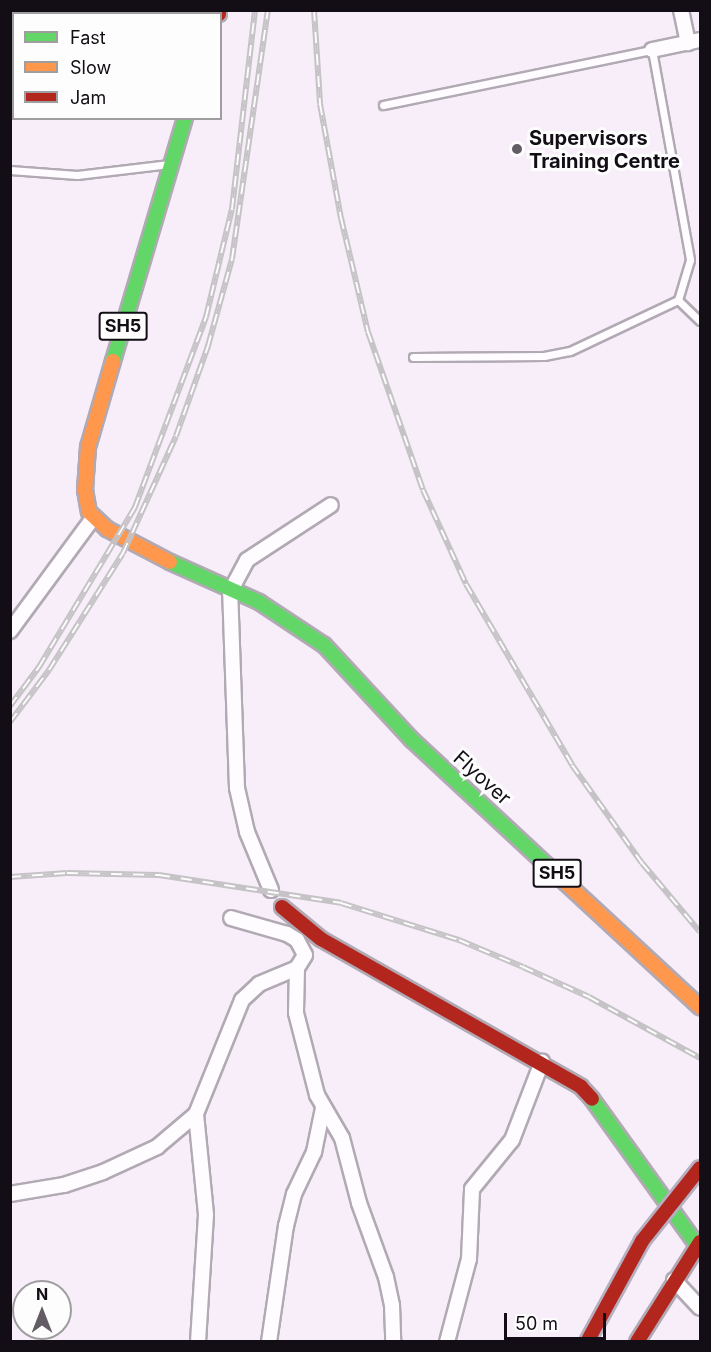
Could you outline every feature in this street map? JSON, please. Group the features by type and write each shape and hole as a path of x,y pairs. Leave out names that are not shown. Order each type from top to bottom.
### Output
{"main road":[{"name":"SH5","path":"184,120 88,447 85,490 93,518 143,550 230,592"},
{"name":"Flyover","path":"230,592 268,607 324,645 412,740 700,1006"},
{"path":"282,907 321,939 542,1062 581,1087 602,1109 699,1244 637,1341"},
{"path":"587,1341 642,1241 700,1168"}],"street":[{"path":"652,51 694,42 681,10"},
{"path":"271,891 247,832 237,788 234,642 230,592 248,560 331,505"},
{"path":"10,631 93,518"},
{"path":"231,918 272,928 297,940 305,955 297,968 296,1013 323,1108 342,1138 358,1203 386,1277 392,1305 393,1341"},
{"path":"198,1341 206,1215 196,1114 242,1000 259,984 297,968"},
{"path":"447,1341 470,1259 472,1189 512,1140 542,1062"},
{"path":"269,1341 286,1226 294,1194 314,1152 323,1108"},
{"path":"10,1194 64,1185 103,1172 157,1147 196,1114"},
{"path":"674,1280 700,1308"}],"lane":[{"path":"383,105 652,51 690,260 678,300 570,351 544,356 413,357"},
{"path":"10,170 77,175 172,163"},
{"path":"678,300 700,321"}],"railway":[{"path":"10,706 39,667 135,507 206,317 232,209 255,10"},
{"path":"10,722 49,670 123,553 176,436 208,346 232,259 268,10"},
{"path":"314,10 320,104 341,218 368,332 423,490 466,584 572,765 642,863 700,932"},
{"path":"10,877 67,873 159,875 341,903 459,940 523,967 589,997 700,1058"}],"traffic: fast":[{"path":"113,361 184,120"},
{"path":"170,562 259,602 324,645 412,740 566,883"},
{"path":"592,1099 697,1245"}],"traffic: slow":[{"path":"113,361 88,447 85,490 89,512 107,529 170,562"},
{"path":"566,883 700,1007"}],"traffic: jam":[{"path":"282,907 321,939 581,1087 592,1099"},
{"path":"587,1342 642,1241 700,1168"},
{"path":"637,1342 700,1242"}],"place":[{"name":"Supervisors Training Centre","path":"517,149"}]}
